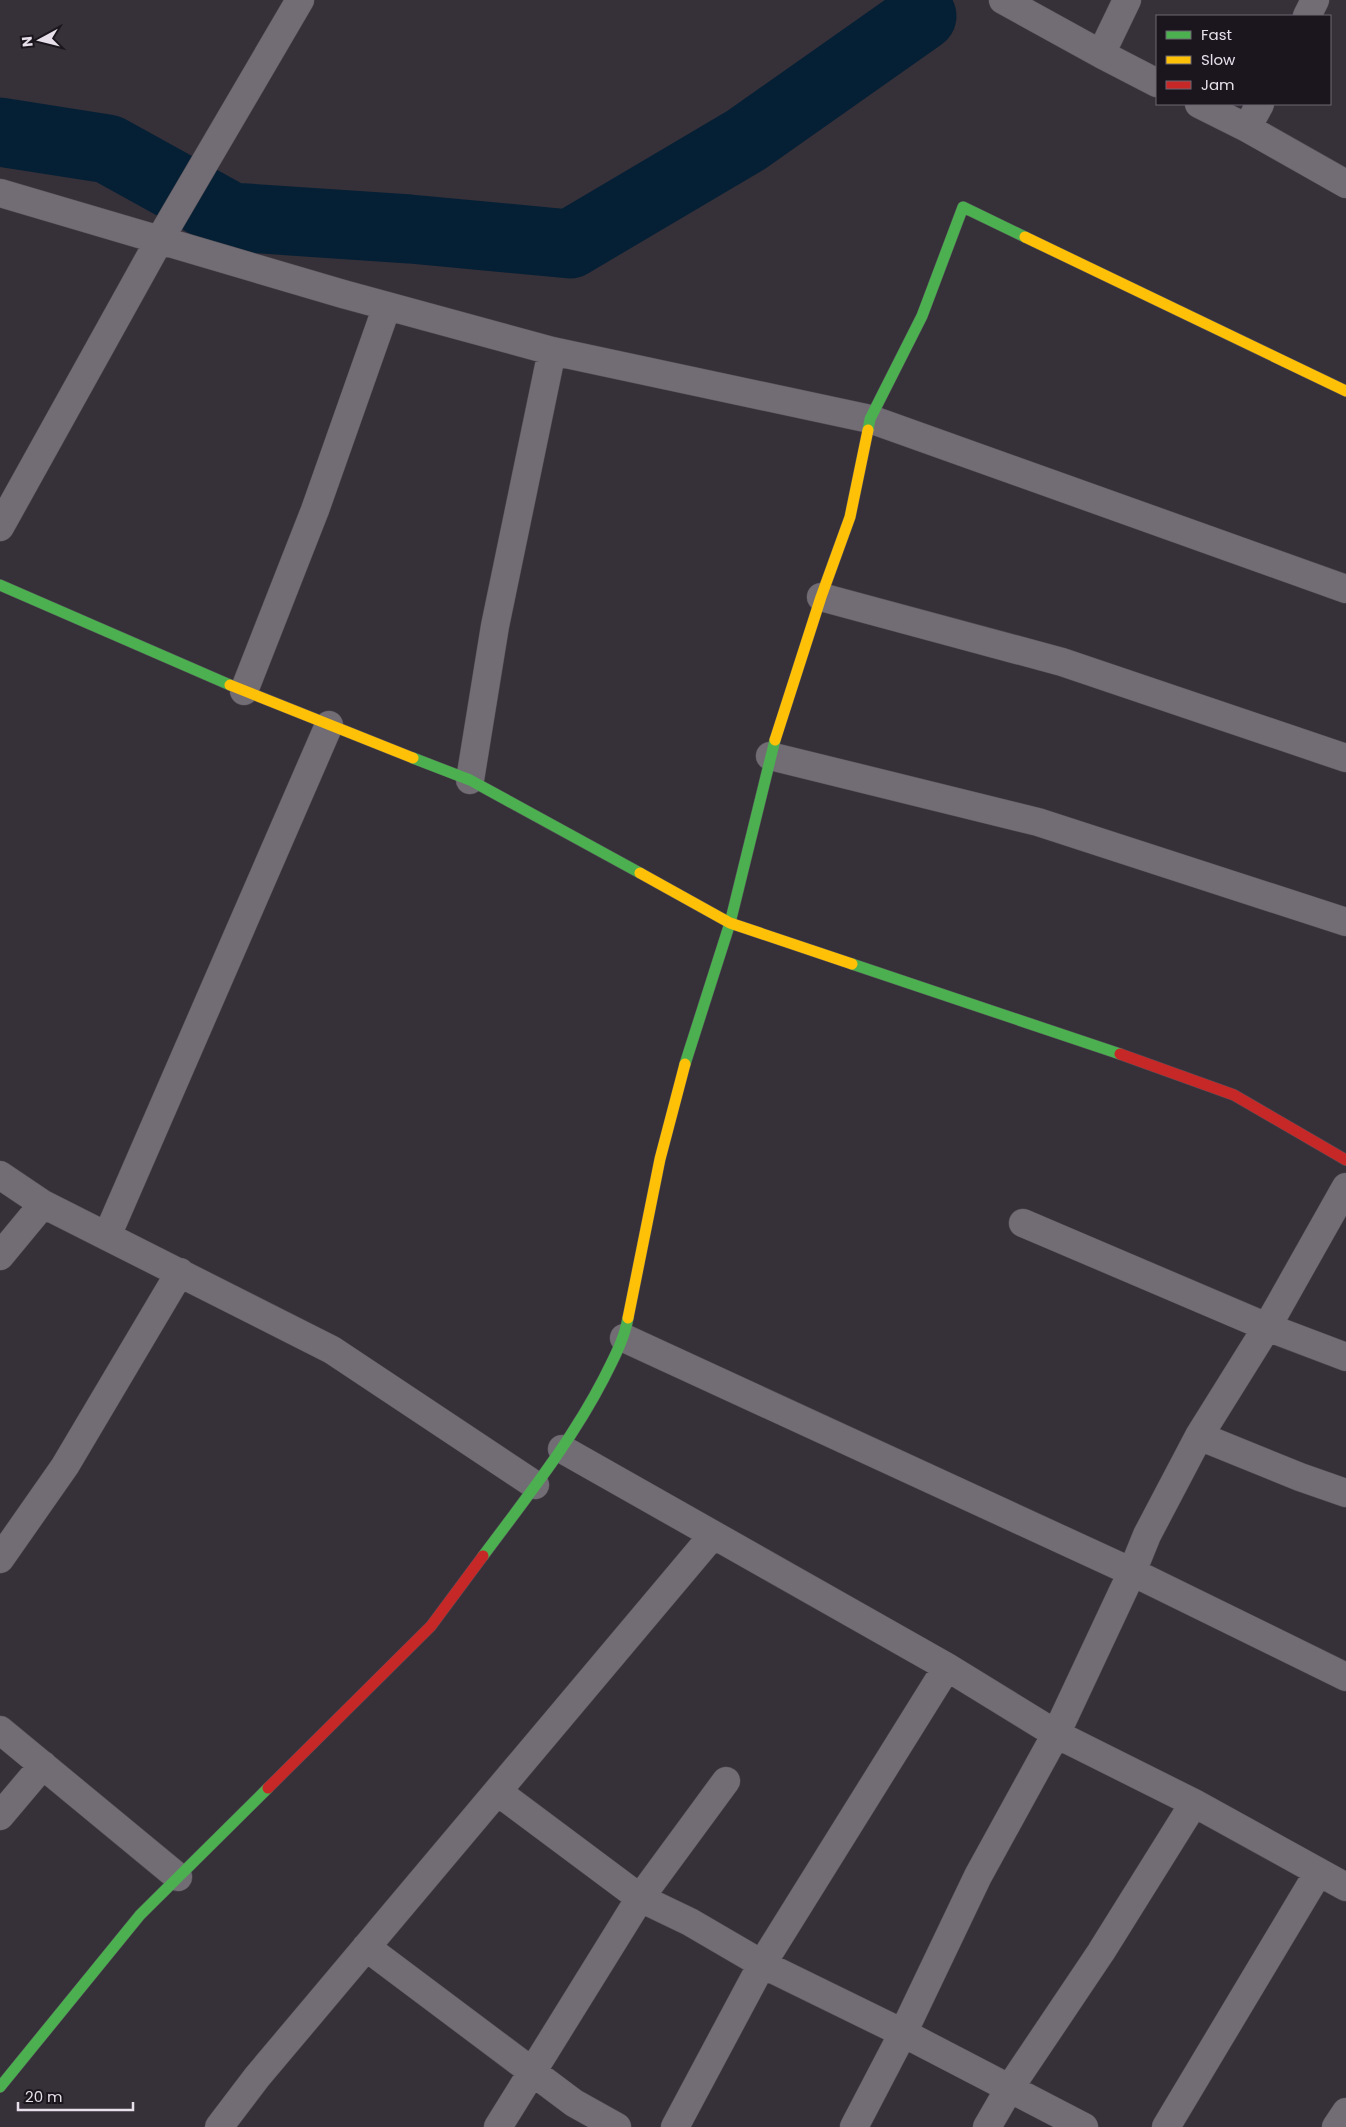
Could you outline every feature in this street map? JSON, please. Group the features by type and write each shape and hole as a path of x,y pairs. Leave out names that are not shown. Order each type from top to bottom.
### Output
{"street":[{"path":"0,527 160,239 300,0"},
{"path":"1003,0 1101,54 1156,82"},
{"path":"1101,54 1127,0"},
{"path":"1307,15 1315,0"},
{"path":"1201,105 1247,128 1346,184"},
{"path":"1247,128 1259,105"},
{"path":"0,193 387,306 552,351 870,419 1346,589"},
{"path":"0,2087 140,1915 431,1626 562,1449 590,1405 624,1338 660,1159 679,1084 730,923 770,756 821,597 850,517 870,419 922,316 963,208 1346,391"},
{"path":"244,691 315,510 387,306"},
{"path":"470,780 495,626 552,351"},
{"path":"0,585 244,691 470,780 730,923 1080,1039 1234,1095 1346,1160"},
{"path":"821,597 1062,662 1346,758"},
{"path":"107,1236 330,725"},
{"path":"770,756 1038,822 1346,922"},
{"path":"0,1175 43,1204 332,1350 535,1485"},
{"path":"854,2127 903,2033 978,1876 1056,1734 1132,1572 1147,1535 1199,1436 1267,1327 1346,1187"},
{"path":"0,1256 43,1204"},
{"path":"1023,1223 1267,1327 1346,1357"},
{"path":"0,1559 64,1466 180,1272"},
{"path":"624,1338 1132,1572 1346,1677"},
{"path":"1199,1436 1300,1478 1346,1493"},
{"path":"562,1449 947,1667 1056,1734 1194,1804 1346,1887"},
{"path":"219,2127 257,2077 713,1535"},
{"path":"676,2127 762,1964 947,1667"},
{"path":"0,1730 178,1877"},
{"path":"0,1816 44,1765"},
{"path":"498,2127 640,1898 726,1781"},
{"path":"498,1792 640,1898 690,1922 762,1964 903,2033 1084,2127"},
{"path":"987,2127 1101,1952 1194,1804"},
{"path":"1166,2127 1318,1872"},
{"path":"366,1947 574,2103 617,2127"},
{"path":"1336,2127 1346,2112"}],"waterway":[{"path":"0,132 108,149 231,217 410,229 570,244 746,140 922,16"}],"traffic: fast":[{"path":"868,430 870,419 922,316 963,207 1025,237"},
{"path":"0,585 230,685"},
{"path":"685,1064 730,923 775,740"},
{"path":"413,758 470,780 640,873"},
{"path":"852,964 1120,1054"},
{"path":"483,1556 577,1425 615,1356 628,1318"},
{"path":"0,2087 140,1915 268,1788"}],"traffic: slow":[{"path":"1025,237 1346,391"},
{"path":"775,740 821,597 850,517 868,430"},
{"path":"230,685 413,758"},
{"path":"640,873 730,923 852,964"},
{"path":"628,1318 660,1159 685,1064"}],"traffic: jam":[{"path":"1120,1054 1234,1095 1346,1160"},
{"path":"268,1788 431,1626 483,1556"}]}
